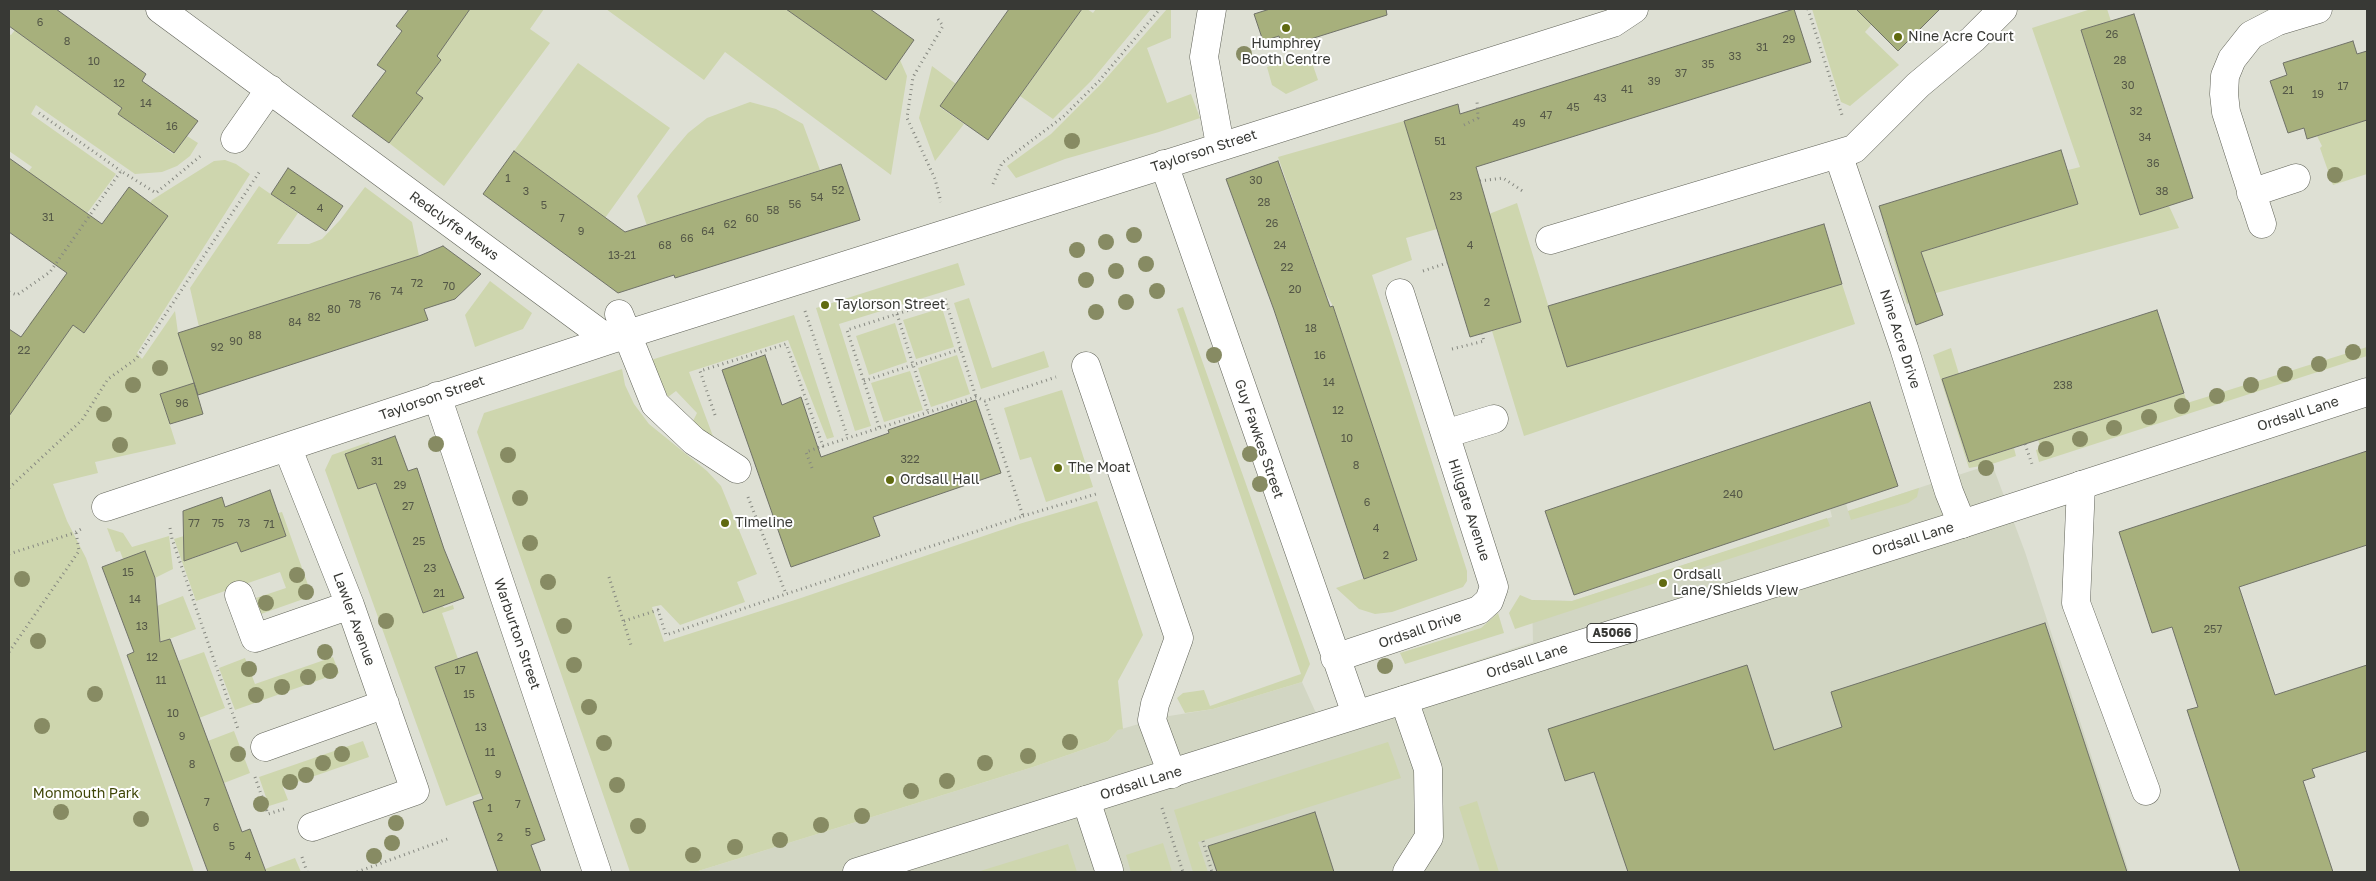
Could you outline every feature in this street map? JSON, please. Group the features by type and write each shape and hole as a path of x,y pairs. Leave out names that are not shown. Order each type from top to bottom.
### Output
{"street":[{"name":"Redclyffe Mews","path":"160,9 300,110 443,219 619,330"},
{"path":"1212,9 1204,57 1220,145"},
{"path":"1550,240 1846,152 2004,9"},
{"path":"2262,224 2226,112 2225,76 2232,59 2251,35 2271,24 2318,9"},
{"name":"Taylorson Street","path":"106,507 288,449 619,330 797,281 1164,164 1616,13"},
{"path":"234,139 270,89"},
{"name":"Nine Acre Drive","path":"1846,152 1904,348 1949,492 1962,524"},
{"name":"Guy Fawkes Street","path":"1164,164 1356,714"},
{"path":"2251,193 2296,178"},
{"name":"Hillgate Avenue","path":"1408,283 1445,434 1494,587"},
{"path":"619,330 655,404 694,441 737,469"},
{"path":"1086,366 1179,638 1155,704 1152,720 1172,774"},
{"name":"Ordsall Lane","path":"857,872 1962,524 2367,392"},
{"name":"Warburton Street","path":"436,396 597,872"},
{"path":"1445,434 1494,419"},
{"name":"Lawler Avenue","path":"288,449 350,605 415,791 299,822"},
{"path":"2081,485 2076,603 2146,791"},
{"name":"Ordsall Drive","path":"1335,658 1478,610 1489,601 1494,587"},
{"path":"239,595 255,638 350,605"},
{"path":"1404,700 1428,769 1429,837 1407,872"},
{"path":"259,758 385,704"},
{"path":"1086,800 1109,870"}],"path":[{"path":"992,186 1002,163 1064,116 1105,74 1160,9"},
{"path":"1808,9 1846,152"},
{"path":"938,19 943,26 913,77 907,118 935,179 950,232"},
{"path":"1464,125 1478,118 1476,95"},
{"path":"39,113 121,171 156,193 204,154"},
{"path":"9,292 18,295 50,272 121,171"},
{"path":"9,488 82,420 108,379 136,359 260,171"},
{"path":"1480,181 1503,178 1524,192"},
{"path":"1408,283 1447,263"},
{"path":"797,281 848,438"},
{"path":"879,428 848,330 896,314 945,299 976,397"},
{"path":"896,314 928,412"},
{"path":"1450,349 1484,341 1482,334"},
{"path":"718,421 700,371 786,344 824,446"},
{"path":"864,381 961,349"},
{"path":"812,468 806,452 976,397 985,401 1060,375"},
{"path":"985,401 1023,516"},
{"path":"2025,444 2034,470"},
{"path":"737,469 786,594"},
{"path":"624,621 658,610 666,635 1023,516 1095,494"},
{"path":"9,554 76,532 98,518 106,507"},
{"path":"170,528 172,539 240,732"},
{"path":"9,652 79,551 76,532"},
{"path":"609,577 631,645"},
{"path":"259,758 268,814 284,808 299,822"},
{"path":"1162,806 1183,872"},
{"path":"358,872 450,838"},
{"path":"1203,841 1212,872"},
{"path":"301,854 308,872"}],"shaded area":[{"path":"1992,464 2025,552 2129,872 695,872 1033,767 1108,741 1118,730 1163,717 1213,709 1302,682 1316,713 1533,642 1532,600 1572,601 1832,517 1830,509 1846,503 1848,511"}],"green space":[{"path":"470,9 544,9 530,29 550,43 444,186 389,143 403,124 416,93 441,60 436,56"},
{"path":"606,9 786,9 886,80 900,60 907,76 891,175 725,52 704,80"},
{"path":"1082,9 1087,9 1093,13 1096,9 1151,9 1092,80 1053,119 1020,96"},
{"path":"1167,9 1171,9 1171,38 1147,48 1167,103 1191,94 1200,118 1065,159 1016,178 1007,166 1051,134 1102,83"},
{"path":"1812,9 1856,9 1872,24 1865,32 1899,65 1850,106 1841,102"},
{"path":"2091,9 2107,9 2111,21 2081,31 2140,215 2169,206 2179,228 1936,293 1907,304 1885,231 1896,260 2078,204 2068,170 2080,167 2032,28"},
{"path":"15,30 122,108 118,114 173,154 187,136 198,143 190,156 177,166 162,172 135,174 36,105 31,114 116,174 68,239 28,172 32,167 9,151 9,34 11,35"},
{"path":"1309,54 1318,80 1286,94 1272,85 1267,67"},
{"path":"578,63 670,128 605,218 514,151"},
{"path":"932,66 956,84 940,107 964,124 935,161 919,118"},
{"path":"750,102 776,109 803,124 820,170 647,226 637,196 671,153 688,133 707,118"},
{"path":"2367,120 2367,174 2333,185 2320,148 2322,146 2317,136"},
{"path":"1404,121 1437,229 1406,238 1412,260 1372,275 1467,571 1467,581 1463,587 1392,612 1375,614 1359,609 1336,588 1417,560 1333,306 1325,292 1278,157"},
{"name":"Monmouth Park","path":"225,160 236,164 250,174 137,353 142,359 175,311 178,333 194,383 160,394 176,444 95,462 98,473 53,484 67,521 86,558 194,872 9,872 9,416 50,358 29,343 37,331 29,324 45,304 84,333 168,216 150,203 152,200 214,161"},
{"path":"259,186 298,213 277,244 309,244 322,239 340,220 365,187 412,222 419,256 199,327 190,288"},
{"path":"1517,203 1567,367 1842,284 1855,324 1524,436 1492,331 1521,322 1489,214"},
{"path":"958,263 965,285 839,324 871,426 855,431 816,308"},
{"path":"490,281 532,313 523,329 475,347 465,315"},
{"path":"969,298 992,368 1044,351 1049,367 981,389 954,303"},
{"path":"1183,307 1310,664 1302,682 1213,709 1185,713 1177,698 1183,693 1204,690 1210,706 1301,674 1177,309"},
{"path":"942,308 954,347 916,359 903,320"},
{"path":"794,315 834,437 827,439 788,340 689,372 714,439 692,423 697,413 676,391 668,397 651,360"},
{"path":"895,323 907,362 869,375 856,336"},
{"path":"2367,347 2367,356 2039,462 2036,450 2041,448 2038,440 2184,393 2187,403"},
{"path":"1951,348 1959,374 1942,379 1969,462 2014,448 2016,456 1992,464 1969,468 1933,355"},
{"path":"957,355 970,394 931,407 918,368"},
{"path":"622,369 625,385 634,404 649,424 707,471 721,486 757,574 737,582 745,602 680,625 661,605 652,607 664,642 1019,524 1097,501 1143,635 1118,681 1123,729 1118,730 1108,741 1033,767 695,872 630,872 477,432 484,413"},
{"path":"910,371 923,410 884,422 871,383"},
{"path":"1062,390 1093,487 1046,502 1031,457 1020,460 1004,408"},
{"path":"369,442 370,445 346,454 358,488 376,483 423,612 453,605 454,609 442,613 458,659 435,667 481,793 446,806 325,470 332,455"},
{"path":"1919,488 1917,497 1908,503 1851,520 1848,511"},
{"path":"282,512 312,596 261,614 256,598 286,588 280,572 196,601 174,539 184,536 191,559 237,542 242,552 286,536 278,513"},
{"path":"1827,518 1830,526 1515,629 1509,613 1520,595 1532,600 1572,601"},
{"path":"107,528 123,533 132,547 169,536 173,569 155,578 123,559 120,551 116,552"},
{"path":"183,596 196,629 161,642 149,609"},
{"path":"1498,613 1504,633 1405,664 1400,653 1481,628"},
{"path":"204,652 225,708 199,718 178,661"},
{"path":"333,657 339,673 235,710 219,668 245,658 255,684"},
{"path":"234,731 250,773 224,783 200,744"},
{"path":"363,741 369,757 283,787 288,800 269,806 259,777"},
{"path":"1388,742 1401,778 1198,842 1208,872 1193,872 1174,810"},
{"path":"1477,801 1499,872 1480,872 1459,807"},
{"path":"1163,843 1172,872 1131,872 1126,855"},
{"path":"1068,844 1077,872 977,872"},
{"path":"295,858 301,872 266,872 265,869"}],"building":[{"path":"9,9 56,9 146,74 142,81 198,121 174,153 118,114 122,108 9,26"},
{"path":"409,9 470,9 437,56 441,60 416,93 423,98 389,143 352,116 386,71 377,65 402,31 396,26"},
{"path":"786,9 870,9 914,40 886,80"},
{"path":"1009,9 1082,9 988,140 940,106"},
{"name":"Humphrey Booth Centre","path":"1270,9 1386,9 1387,15 1282,48 1279,36 1263,41 1254,14"},
{"path":"1794,9 1811,62 1476,167 1521,322 1470,337 1404,121 1458,104 1460,114"},
{"name":"Nine Acre Court","path":"1856,9 1940,9 1898,51"},
{"path":"2134,14 2193,198 2140,215 2081,30"},
{"path":"2353,41 2357,54 2367,51 2367,120 2307,139 2304,128 2288,133 2270,81 2287,75 2283,63"},
{"path":"2061,150 2078,204 1921,252 1943,315 1916,325 1879,206"},
{"path":"514,151 625,232 841,164 860,220 675,278 674,275 618,293 483,194"},
{"path":"9,158 102,224 129,187 168,216 84,333 73,325 9,416 9,329 21,337 67,273 9,232"},
{"path":"1278,161 1330,307 1333,306 1417,560 1364,579 1274,310 1226,179"},
{"path":"288,168 343,206 326,231 271,194"},
{"path":"1824,224 1842,284 1567,367 1548,306"},
{"path":"443,246 481,274 455,299 424,309 428,320 198,395 178,333 419,256"},
{"path":"2157,310 2184,393 1969,462 1942,379"},
{"name":"Ordsall Hall","path":"765,355 782,405 801,397 821,457 889,433 888,430 976,400 1001,473 873,517 880,536 791,567 722,370"},
{"path":"194,383 203,414 170,424 160,394"},
{"path":"1870,402 1898,486 1574,595 1545,511"},
{"path":"395,436 408,471 417,468 444,549 464,598 423,613 376,483 358,489 345,454"},
{"path":"2367,451 2367,545 2239,587 2275,695 2367,665 2367,751 2312,769 2315,777 2303,781 2333,872 2240,872 2187,710 2198,707 2172,627 2152,633 2119,532"},
{"path":"270,490 286,536 241,552 237,542 184,561 183,511 222,497 225,507"},
{"path":"145,551 155,578 160,642 170,639 242,832 250,829 266,872 208,872 127,655 134,652 102,567"},
{"path":"2045,623 2127,872 1628,872 1594,772 1565,781 1548,729 1747,665 1774,750 1842,727 1831,692"},
{"path":"477,652 545,840 531,845 541,872 498,872 473,802 483,799 435,667"},
{"path":"1315,812 1334,872 1217,872 1208,846"}],"place":[{"name":"Humphrey Booth Centre","path":"1286,28"},
{"name":"Nine Acre Court","path":"1898,37"},
{"name":"Taylorson Street","path":"825,305"},
{"name":"The Moat","path":"1058,468"},
{"name":"Ordsall Hall","path":"890,480"},
{"name":"Timeline","path":"725,523"},
{"name":"Ordsall Lane/Shields View","path":"1663,583"}]}
